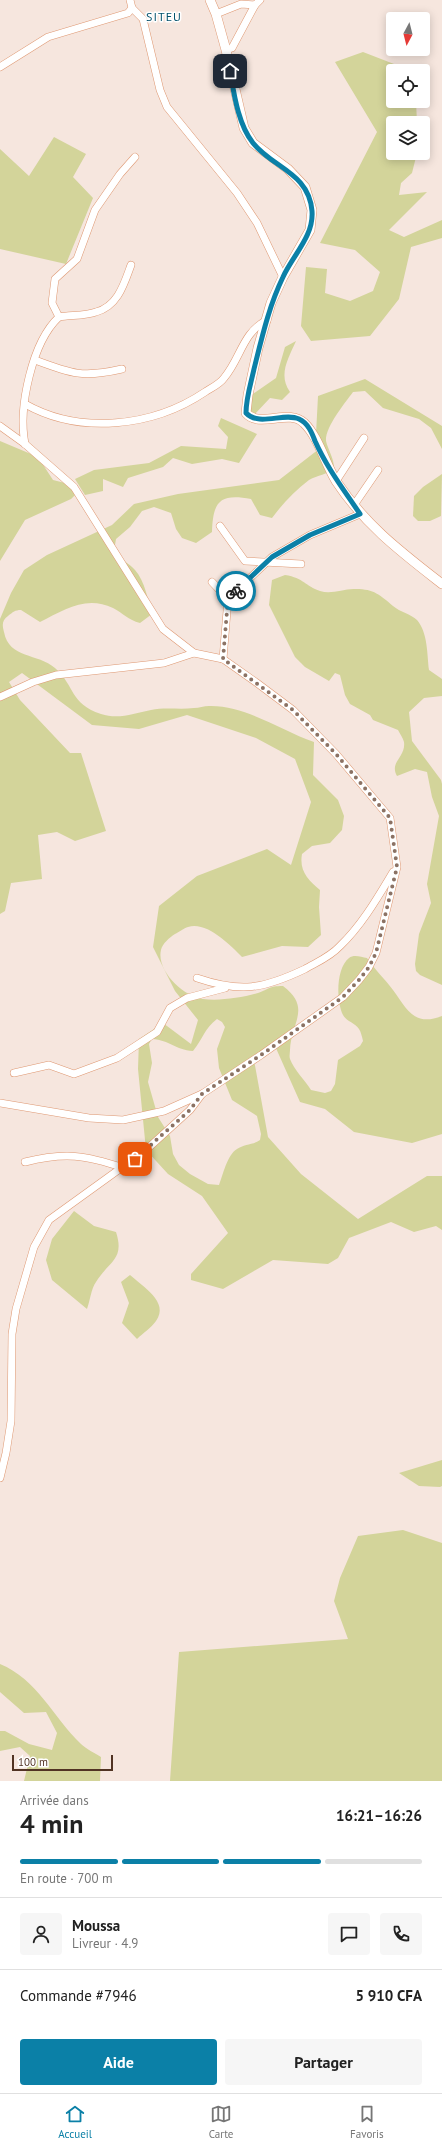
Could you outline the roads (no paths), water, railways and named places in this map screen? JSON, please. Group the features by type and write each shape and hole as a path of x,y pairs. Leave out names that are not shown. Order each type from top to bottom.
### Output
{"street":[{"path":"130,0 132,8 143,19 160,90 167,107 237,193 257,223 283,277"},
{"path":"210,0 216,14 226,50 244,128 253,143 298,179 305,187 312,210 310,230 283,277 271,303 248,395 246,413 250,417 258,419 294,418 303,421 310,430 336,481 360,514 384,538 442,584"},
{"path":"216,14 241,4 257,3"},
{"path":"226,50 232,48 257,3"},
{"path":"0,68 48,37 128,14 132,8"},
{"path":"59,317 52,303 55,279 77,259 95,210 120,174 135,157"},
{"path":"25,444 22,429 25,404 44,335 59,317 96,313 115,301 121,292 132,265"},
{"path":"25,404 47,415 81,422 103,423 156,416 194,399 224,378 255,326 267,320"},
{"path":"36,360 75,374 90,375 122,369"},
{"path":"0,426 25,444 74,487 107,541 127,570 154,618 163,629 194,653 223,659 293,710 336,754 390,818 397,867 376,953 369,967 359,980 332,1005 202,1094 164,1111 124,1120 89,1118 0,1103"},
{"path":"336,481 364,438"},
{"path":"354,505 378,470"},
{"path":"223,659 228,599 264,563 310,535 360,514"},
{"path":"220,526 245,561 301,564"},
{"path":"212,582 228,599"},
{"path":"0,697 33,682 56,675 164,663 194,653"},
{"path":"14,1073 48,1065 74,1074 117,1058 157,1032 170,1008 187,998 229,987 258,987 283,979 334,952 361,921 397,867"},
{"path":"197,978 229,987"},
{"path":"0,1478 11,1421 12,1334 16,1310 34,1246 49,1220 124,1168 170,1129 190,1110 202,1094"},
{"path":"25,1162 52,1156 67,1155 81,1156 124,1168"}],"district":[{"name":"SITEU","path":"164,17"}]}
